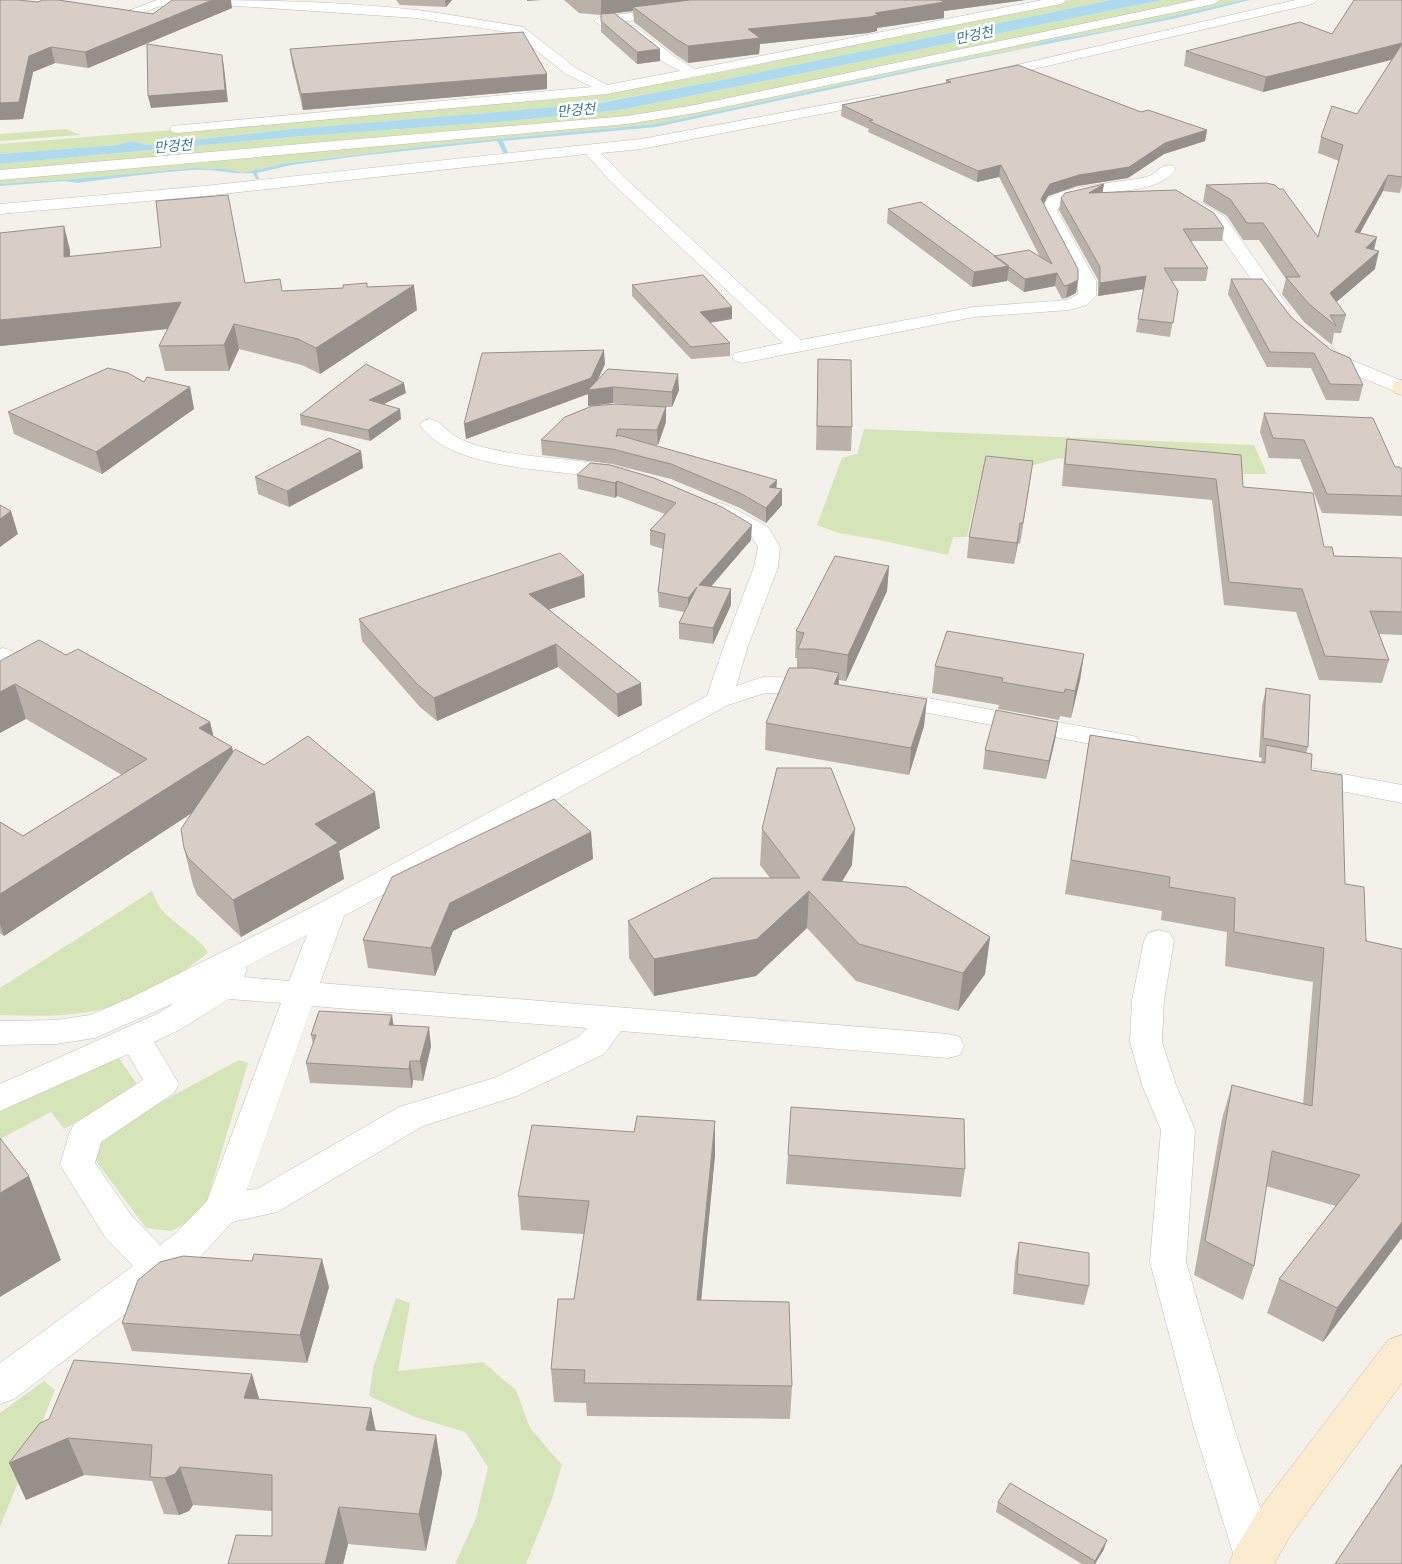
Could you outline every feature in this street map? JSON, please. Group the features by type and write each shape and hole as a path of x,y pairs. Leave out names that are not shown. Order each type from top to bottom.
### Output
{"street":[{"path":"122,18 154,4 189,0"},
{"path":"197,0 416,14 518,30 571,71 606,90"},
{"path":"177,129 579,94 693,74 1061,0"},
{"path":"0,175 465,136 627,120 695,109 1214,0"},
{"path":"976,79 1312,0"},
{"path":"600,21 682,10"},
{"path":"617,18 670,60 693,74"},
{"path":"0,208 184,193 590,150 691,136 892,96"},
{"path":"590,150 617,179 798,347"},
{"path":"1168,169 1168,189"},
{"path":"742,357 974,312 1069,305 1081,301 1087,296 1087,281 1049,210 1056,200 1078,193 1168,189 1219,221 1263,285 1291,321"},
{"path":"1309,338 1335,360 1402,388"},
{"path":"430,426 450,443 497,457 612,472 637,479"},
{"path":"520,460 540,442"},
{"path":"697,500 731,515 760,532 769,548 766,567 736,646 719,700"},
{"path":"0,1033 56,1032 95,1026 141,1006 331,910 719,700 763,685 812,685 1153,748"},
{"path":"1280,771 1402,794"},
{"path":"0,1386 158,1268 188,1244 222,1209 331,910"},
{"path":"1159,941 1148,1000 1146,1042 1159,1084 1178,1130 1168,1262 1252,1560"},
{"path":"0,1098 170,1021 224,987 236,958"},
{"path":"224,987 948,1046"},
{"path":"222,1209 264,1202 411,1116 504,1087 592,1045 613,1019"},
{"path":"135,1037 162,1084 86,1134 77,1165 118,1226 158,1268"},
{"path":"1252,1560 1275,1522 1402,1352"}],"green space":[{"path":"1071,0 1111,0 717,81 579,106 292,129 146,145 132,141 118,145 0,154 0,144 594,96 697,77"},
{"path":"1163,0 1209,0 626,120 0,174 0,164 292,137 510,121 621,110"},
{"path":"1218,0 1243,0 1107,31 1049,40 1026,48 944,63 656,124 435,145 282,164 242,173 227,169 193,168 0,184 0,176 628,121"},
{"path":"66,129 80,135 0,141 0,134"},
{"path":"864,429 1254,445 1267,474 1243,474 1059,458 1010,472 982,473 967,537 953,537 948,555 839,533 817,525 842,458 857,454"},
{"path":"152,891 161,909 200,943 208,953 182,972 151,990 104,1009 77,1014 0,1015 0,988"},
{"path":"118,1057 137,1084 133,1093 64,1129 51,1112 0,1139 0,1110"},
{"path":"239,1060 248,1063 207,1201 189,1222 171,1231 146,1228 96,1161 101,1138 120,1124"},
{"path":"396,1298 410,1303 398,1371 483,1362 516,1390 530,1428 562,1465 552,1499 526,1564 455,1564 476,1518 488,1467 465,1432 415,1417 369,1396 373,1369"},
{"path":"44,1381 55,1390 0,1527 0,1413"}],"water":[{"name":"만겅천","path":"1111,0 1163,0 621,110 510,121 292,137 0,164 0,154 118,145 132,141 146,145 292,129 593,104 717,81"},
{"path":"1250,0 1177,18 948,64 656,127 503,141 510,157 505,157 496,141 291,165 257,173 259,179 256,179 253,173 242,173 282,164 435,145 656,124 944,63 1026,48 1049,40 1107,31"},
{"path":"193,168 227,169 242,173 200,170 77,183 64,181 0,186 0,184"}],"building":[{"path":"0,0 38,2 42,0 58,0 153,14 172,0 212,0 85,52 51,47 29,56 19,102 0,103"},
{"path":"690,0 940,0 945,2 875,13 878,15 869,17 748,29 760,38 688,46 633,7"},
{"path":"1354,0 1402,0 1402,43 1266,77 1186,51 1300,22 1332,34"},
{"path":"614,13 660,49 637,52 601,21 601,14"},
{"path":"523,32 547,74 301,94 290,49"},
{"path":"147,44 222,55 225,90 148,96"},
{"path":"1402,44 1402,177 1388,175 1355,232 1377,237 1366,248 1379,251 1330,293 1346,315 1330,315 1336,326 1309,304 1286,277 1300,277 1263,223 1247,223 1230,199 1206,185 1266,183 1275,185 1279,189 1283,189 1318,237 1343,145 1321,137 1332,106 1357,114"},
{"path":"1018,65 1141,112 1148,110 1207,130 1165,143 1129,167 1079,175 1050,184 1041,199 1078,269 1078,280 1064,286 1057,273 1025,279 994,256 1029,250 1052,264 1001,165 978,171 869,121 873,120 842,105 951,82 946,80"},
{"path":"1104,184 1089,193 1176,190 1214,213 1224,228 1183,229 1208,268 1164,268 1178,291 1173,323 1138,319 1146,276 1100,283 1100,267 1061,198 1065,193"},
{"path":"228,195 245,283 280,279 282,291 343,288 343,285 367,283 367,287 414,285 316,348 298,339 234,324 224,345 159,346 181,302 0,320 0,233 64,226 64,257 161,247 156,201"},
{"path":"921,202 1009,266 974,272 888,209"},
{"path":"703,275 732,307 700,312 730,343 691,347 632,285"},
{"path":"1231,279 1262,279 1291,317 1331,350 1350,358 1363,385 1330,384 1314,353 1270,352"},
{"path":"604,350 591,378 464,424 482,353"},
{"path":"818,359 851,360 852,427 817,426"},
{"path":"366,364 404,383 369,400 400,409 368,430 300,415"},
{"path":"108,368 128,373 144,382 147,377 190,387 96,452 8,412"},
{"path":"608,369 678,374 672,392 613,387 588,390"},
{"path":"616,404 666,407 657,430 618,429 616,437 618,435 777,480 769,487 782,489 766,508 740,493 671,464 612,449 541,440 565,417 592,406"},
{"path":"1264,413 1373,418 1395,467 1400,467 1402,470 1402,496 1327,494 1304,440 1273,438"},
{"path":"329,438 361,451 287,491 255,477"},
{"path":"1067,439 1241,455 1243,487 1313,493 1324,547 1332,547 1334,556 1402,558 1402,612 1370,611 1389,660 1325,656 1302,589 1229,582 1216,479 1065,464"},
{"path":"986,456 1033,461 1023,523 1020,523 1017,543 969,537"},
{"path":"590,463 610,465 654,478 722,507 752,525 699,585 731,589 713,628 679,623 697,587 688,598 658,592 665,534 650,530 676,503 617,481 615,483 577,475"},
{"path":"0,505 11,511 0,519"},
{"path":"560,553 584,575 529,594 641,683 617,694 556,644 434,698 417,684 359,619"},
{"path":"835,556 889,566 848,655 814,649 798,649 804,633 796,631"},
{"path":"947,631 1084,654 1075,691 1065,689 1064,693 1002,682 1003,678 935,666"},
{"path":"39,640 66,655 78,649 210,722 199,728 232,747 0,894 0,822 23,836 147,759 15,684 0,692 0,661"},
{"path":"789,668 813,668 839,673 834,684 927,699 911,748 766,723"},
{"path":"1266,688 1310,695 1308,747 1263,738"},
{"path":"996,710 1058,722 1049,761 985,750"},
{"path":"1090,735 1265,763 1266,745 1312,754 1311,770 1342,775 1345,884 1364,887 1366,941 1402,949 1402,1222 1337,1308 1279,1279 1360,1175 1272,1151 1254,1266 1205,1241 1232,1085 1312,1106 1324,948 1234,932 1235,898 1169,887 1170,877 1071,860"},
{"path":"308,736 375,792 315,824 338,843 233,900 188,858 184,848 181,829 235,749 264,765"},
{"path":"777,768 831,768 855,829 822,880 907,887 990,937 963,973 859,944 809,891 757,939 654,959 628,921 713,878 800,878 762,829"},
{"path":"554,799 591,832 450,903 431,948 363,940 392,877"},
{"path":"319,1011 392,1015 389,1025 429,1027 420,1061 410,1061 409,1069 306,1063 316,1035 311,1035"},
{"path":"791,1107 964,1119 965,1169 788,1155"},
{"path":"637,1116 715,1121 697,1300 789,1302 792,1386 584,1383 585,1370 551,1369 558,1299 574,1299 589,1201 518,1196 532,1125 634,1132"},
{"path":"0,1138 29,1176 0,1193"},
{"path":"1019,1242 1089,1253 1089,1286 1017,1274"},
{"path":"254,1254 322,1259 300,1335 122,1323 138,1280 160,1262 183,1256 252,1261"},
{"path":"74,1360 252,1374 244,1398 371,1408 366,1430 436,1435 419,1514 339,1507 325,1564 228,1564 236,1535 272,1536 272,1475 180,1467 175,1474 165,1478 150,1477 152,1445 68,1438 9,1463 40,1423 49,1419"},
{"path":"1402,1464 1402,1564 1335,1564"},
{"path":"1010,1483 1107,1540 1095,1561 998,1502"}]}
